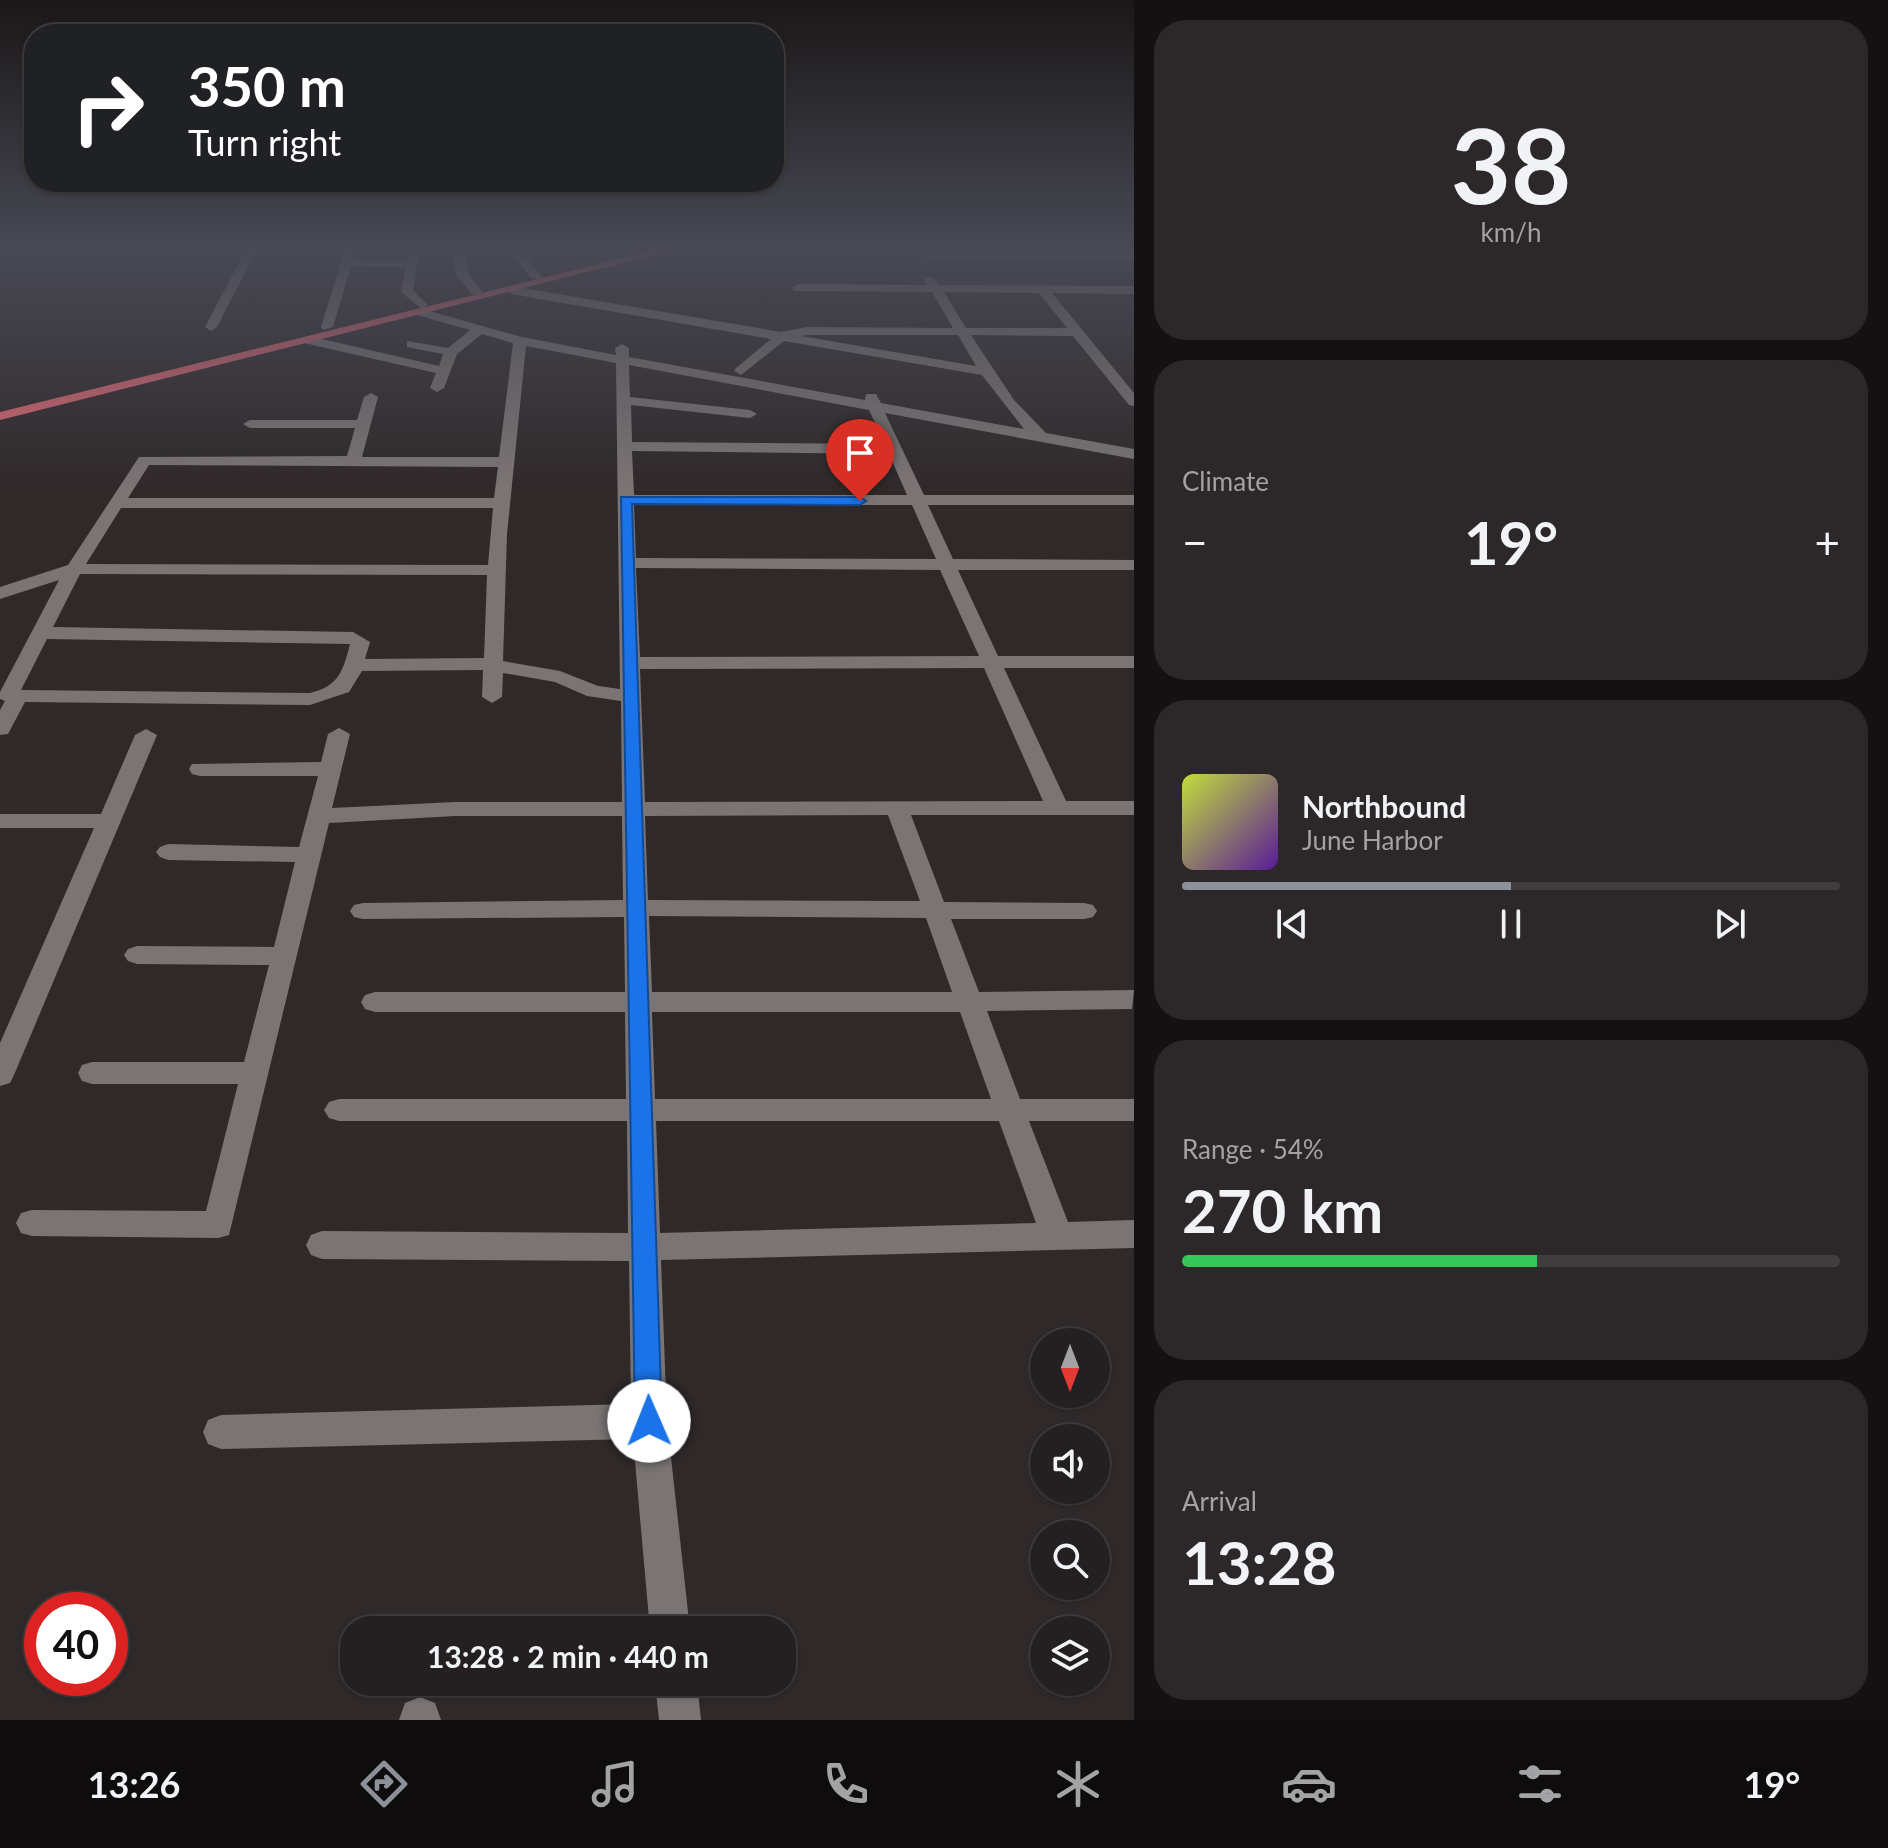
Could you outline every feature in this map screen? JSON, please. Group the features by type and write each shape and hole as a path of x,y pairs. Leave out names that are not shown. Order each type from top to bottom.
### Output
{"highway":[{"path":"0,406 331,326"},
{"path":"0,416 357,326"}],"street":[{"path":"437,388 451,352 476,327 498,326"},
{"path":"507,326 622,354 873,401 1024,423 1134,445"},
{"path":"725,326 988,372"},
{"path":"960,326 1024,423 1042,438"},
{"path":"1072,326 1134,402"},
{"path":"476,327 520,341 741,371 1042,438 1134,454"},
{"path":"741,371 782,336 807,331 1077,332"},
{"path":"309,340 444,371"},
{"path":"492,697 501,503 520,341"},
{"path":"412,344 451,352"},
{"path":"622,354 649,1421 669,1616"},
{"path":"353,461 371,397"},
{"path":"623,400 750,414"},
{"path":"873,401 1057,807"},
{"path":"250,424 363,424"},
{"path":"624,446 895,449"},
{"path":"41,633 340,636 360,642 349,683 337,693 310,699 8,696 74,569 144,460 505,462"},
{"path":"625,500 1134,500"},
{"path":"117,503 501,503"},
{"path":"627,563 1134,565"},
{"path":"2,592 74,569 497,570"},
{"path":"2,592 58,601"},
{"path":"630,663 1134,662"},
{"path":"354,665 494,666 560,677 594,692 630,696"},
{"path":"0,729 18,696"},
{"path":"32,1223 218,1225 339,734"},
{"path":"0,1075 146,735"},
{"path":"200,769 330,769"},
{"path":"897,808 1057,1236"},
{"path":"318,816 455,809 1134,808"},
{"path":"0,821 109,821"},
{"path":"168,852 309,855"},
{"path":"363,911 636,908 1084,911"},
{"path":"137,955 284,956"},
{"path":"375,1002 1132,999"},
{"path":"92,1073 255,1073"},
{"path":"339,1110 1134,1110"},
{"path":"322,1245 644,1247 1134,1234"},
{"path":"221,1432 649,1421"},
{"path":"677,1696 680,1720"}],"route":[{"path":"649,1421 625,500 860,501"}]}
